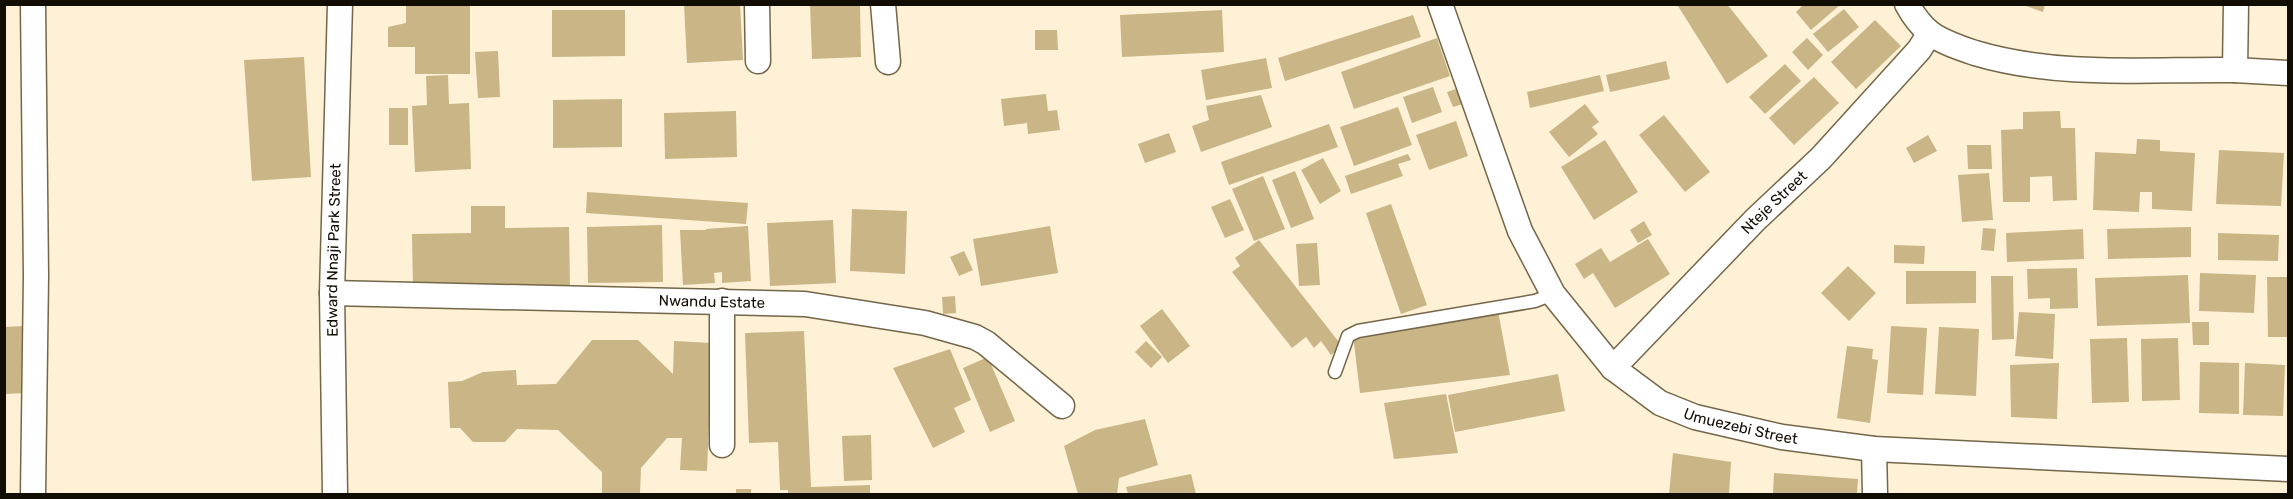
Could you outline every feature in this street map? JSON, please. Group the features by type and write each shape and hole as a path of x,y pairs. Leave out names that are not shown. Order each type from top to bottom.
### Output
{"street":[{"path":"33,4 36,276 33,495"},
{"name":"Edward Nnaji Park Street","path":"335,495 332,293 340,4"},
{"path":"757,4 758,61"},
{"path":"883,4 888,62"},
{"name":"Umuezebi Street","path":"1440,4 1520,231 1552,294 1613,368 1660,403 1695,417 1782,437 1874,449 2289,469"},
{"path":"1907,4 1917,20 1930,33 1958,47 1995,59 2036,66 2129,71 2235,70 2289,73"},
{"path":"2235,70 2236,4"},
{"name":"Nteje Street","path":"1613,368 1755,220 1821,158 1919,50 1930,33"},
{"name":"Nwandu Estate","path":"332,293 805,304 925,323 975,337 986,343 1062,406"},
{"path":"722,301 722,445"},
{"path":"1874,449 1875,495"}],"lane":[{"path":"1335,372 1348,336 1358,331 1535,301 1552,294"}],"building":[{"path":"406,4 470,4 470,74 415,74 415,47 388,47 388,27 406,23"},
{"path":"684,4 740,4 743,60 687,63"},
{"path":"810,4 860,4 861,57 812,59"},
{"path":"1679,4 1727,4 1768,56 1727,84 1678,6"},
{"path":"1804,4 1841,4 1811,30 1796,12"},
{"path":"2020,4 2045,4 2043,12"},
{"path":"1844,9 1859,27 1828,52 1813,34"},
{"path":"552,10 625,10 625,56 552,57"},
{"path":"1222,10 1224,52 1122,57 1120,15"},
{"path":"1413,15 1421,37 1285,81 1278,58"},
{"path":"1875,20 1901,46 1856,89 1831,62"},
{"path":"1035,30 1057,30 1058,50 1035,50"},
{"path":"1437,38 1450,76 1354,109 1341,72"},
{"path":"1807,38 1823,55 1808,70 1792,52"},
{"path":"498,51 500,97 478,98 475,52"},
{"path":"304,57 311,177 252,181 244,60"},
{"path":"1266,58 1272,88 1206,100 1201,70"},
{"path":"1666,61 1670,79 1610,92 1606,75"},
{"path":"1785,64 1801,81 1765,114 1749,97"},
{"path":"448,75 449,104 469,103 471,169 415,172 412,106 427,105 426,76"},
{"path":"1600,75 1604,91 1530,108 1527,92"},
{"path":"1814,77 1839,103 1794,145 1769,118"},
{"path":"1465,86 1466,103 1453,107 1447,92"},
{"path":"1433,87 1442,112 1412,123 1403,97"},
{"path":"1046,94 1048,111 1057,110 1060,130 1028,134 1027,123 1004,126 1001,99"},
{"path":"1261,95 1272,127 1201,152 1192,126 1209,120 1206,106"},
{"path":"622,99 622,147 553,148 553,100"},
{"path":"1585,104 1599,122 1592,127 1598,134 1569,157 1549,132"},
{"path":"1398,107 1412,145 1354,166 1340,127"},
{"path":"389,108 408,108 408,145 389,145"},
{"path":"736,111 737,157 665,159 664,113"},
{"path":"2060,111 2061,128 2075,128 2077,200 2053,201 2052,176 2030,177 2030,202 2003,202 2001,130 2023,129 2023,112"},
{"path":"1664,115 1710,172 1685,192 1639,135"},
{"path":"1456,121 1468,156 1429,170 1416,135"},
{"path":"1329,124 1338,147 1229,185 1221,162"},
{"path":"1169,133 1176,152 1145,163 1138,144"},
{"path":"1928,135 1937,151 1914,163 1906,148"},
{"path":"2137,139 2160,140 2160,151 2195,153 2192,211 2152,209 2152,192 2140,192 2139,212 2093,210 2095,152 2136,154"},
{"path":"1605,140 1638,192 1594,220 1561,167"},
{"path":"1967,145 1991,145 1992,169 1968,169"},
{"path":"2219,150 2284,153 2281,206 2216,204"},
{"path":"1408,154 1411,160 1398,164 1403,176 1351,194 1345,176"},
{"path":"1323,158 1341,191 1320,204 1301,170"},
{"path":"1295,171 1314,219 1291,228 1272,180"},
{"path":"1989,173 1993,220 1962,222 1958,175"},
{"path":"1263,176 1285,229 1254,241 1232,189"},
{"path":"587,192 748,203 746,224 586,213"},
{"path":"1230,199 1244,230 1225,238 1211,207"},
{"path":"1391,204 1427,305 1401,314 1366,213"},
{"path":"471,206 505,206 505,228 569,227 570,286 413,288 412,234 471,233"},
{"path":"852,209 907,211 905,274 850,271"},
{"path":"833,220 836,283 770,286 767,223"},
{"path":"1644,221 1652,235 1638,243 1630,230"},
{"path":"662,225 663,282 588,283 587,227"},
{"path":"748,226 751,281 722,283 722,272 714,273 715,283 683,285 680,230"},
{"path":"1050,226 1058,273 981,286 973,239"},
{"path":"2191,227 2191,257 2108,259 2107,229"},
{"path":"1983,228 1996,229 1994,251 1981,250"},
{"path":"2083,229 2084,259 2007,262 2006,233"},
{"path":"2218,233 2279,235 2278,261 2218,260"},
{"path":"1648,239 1670,274 1615,308 1593,273 1584,279 1575,264 1601,248 1610,262"},
{"path":"1259,240 1342,346 1331,355 1321,341 1314,348 1306,337 1292,348 1232,272 1240,266 1235,258"},
{"path":"1317,243 1320,285 1299,286 1296,244"},
{"path":"1894,245 1925,246 1924,264 1894,263"},
{"path":"964,251 973,270 959,276 950,257"},
{"path":"1848,266 1876,293 1849,321 1821,293"},
{"path":"2077,268 2078,308 2050,309 2050,298 2028,299 2027,269"},
{"path":"1906,271 1976,271 1976,303 1906,304"},
{"path":"2200,273 2256,275 2254,313 2199,311"},
{"path":"2188,275 2190,323 2097,326 2095,278"},
{"path":"1991,276 2013,276 2014,339 1992,340"},
{"path":"2267,277 2288,277 2288,337 2268,337"},
{"path":"955,296 956,313 943,314 942,297"},
{"path":"1162,309 1190,346 1168,363 1140,326"},
{"path":"1498,311 1510,375 1360,393 1353,335"},
{"path":"2019,312 2055,314 2053,359 2015,356"},
{"path":"2192,322 2209,322 2209,345 2193,345"},
{"path":"23,326 26,393 4,394 4,327"},
{"path":"1891,326 1927,328 1923,395 1887,393"},
{"path":"1939,327 1979,329 1976,396 1935,394"},
{"path":"804,331 811,487 870,485 870,494 788,494 788,490 780,490 778,442 749,443 745,333"},
{"path":"2127,338 2129,402 2092,403 2090,339"},
{"path":"2178,338 2180,400 2142,401 2141,339"},
{"path":"592,340 638,340 673,374 674,341 712,343 707,471 680,470 682,438 667,438 641,468 640,494 602,494 602,472 558,430 517,429 505,442 473,442 460,428 450,428 448,382 462,381 483,372 516,370 517,385 556,384"},
{"path":"1146,341 1162,357 1151,368 1135,352"},
{"path":"1847,346 1873,349 1872,359 1878,360 1870,423 1837,418"},
{"path":"950,349 971,400 954,408 965,432 933,448 893,368"},
{"path":"988,357 1015,421 990,432 963,368"},
{"path":"2200,362 2239,363 2239,414 2199,413"},
{"path":"2059,363 2057,419 2011,417 2010,365"},
{"path":"2245,363 2285,365 2283,416 2243,415"},
{"path":"1558,374 1565,411 1455,432 1448,395"},
{"path":"1446,394 1458,453 1394,459 1384,403"},
{"path":"1145,419 1158,465 1119,478 1117,494 1078,494 1064,446 1095,430"},
{"path":"871,435 872,480 844,481 842,436"},
{"path":"1673,453 1731,462 1729,494 1669,494"},
{"path":"1774,473 1858,479 1857,494 1773,494"},
{"path":"1191,474 1196,494 1128,494 1126,487"},
{"path":"736,489 751,489 751,494 736,494"}]}
